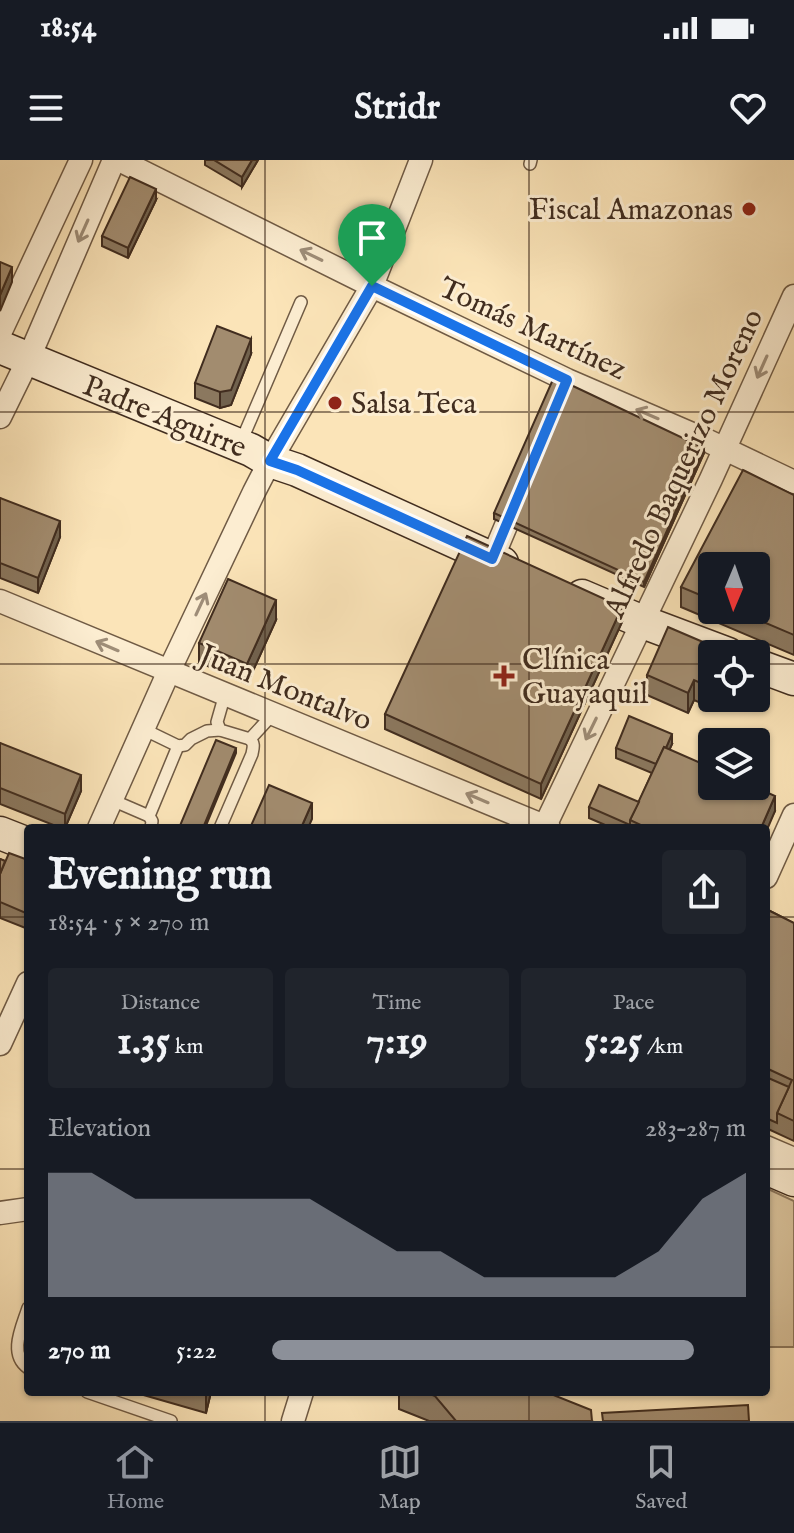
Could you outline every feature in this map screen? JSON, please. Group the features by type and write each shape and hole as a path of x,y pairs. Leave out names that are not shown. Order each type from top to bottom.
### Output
{"main road":[{"name":"Padre Aguirre","path":"14,354 297,470 492,559 698,643"},
{"path":"770,670 794,679"},
{"path":"0,833 24,842"},
{"path":"770,1170 794,1180"}],"street":[{"path":"0,333 81,160"},
{"path":"0,417 14,354 116,160"},
{"name":"Tomás Martínez","path":"116,160 372,286 564,386 724,449 794,482"},
{"path":"101,824 169,671 270,461 372,286 421,160"},
{"name":"Alfredo Baquerizo Moreno","path":"547,824 794,296"},
{"path":"492,559 527,476"},
{"name":"Juan Montalvo","path":"0,601 539,824"},
{"path":"770,868 794,815"},
{"path":"0,1044 24,992"},
{"path":"770,1149 794,1159"},
{"path":"0,1213 24,1210"},
{"path":"293,1421 301,1396"}],"lane":[{"path":"239,446 301,302"},
{"path":"220,730 217,722 225,694"},
{"path":"250,739 273,714"},
{"path":"143,729 178,746 207,731 220,730 253,742 252,754 222,824"},
{"path":"112,800 150,822 178,746"},
{"path":"24,1322 17,1347 24,1364"},
{"path":"99,1396 171,1421"}],"shaded area":[{"path":"770,1190 794,1201 794,1347 770,1347"}],"building":[{"path":"214,160 252,160 242,177"},
{"path":"130,177 156,189 128,248 102,236"},
{"path":"0,262 12,267 0,295"},
{"path":"217,326 251,339 231,390 220,392 195,383"},
{"path":"554,377 704,448 644,582 494,513"},
{"path":"743,470 794,495 794,635 768,624 770,552 700,552"},
{"path":"0,498 60,521 38,578 0,563"},
{"name":"Clínica Guayaquil","path":"467,536 622,607 541,784 385,714"},
{"path":"698,555 698,594 681,587"},
{"path":"228,579 276,600 247,664 199,643"},
{"path":"668,627 698,640 698,682 694,680 688,693 647,675"},
{"path":"629,716 672,734 656,764 616,748"},
{"path":"216,740 236,748 205,824 181,824"},
{"path":"0,743 81,775 65,814 0,788"},
{"path":"664,747 698,762 698,800 770,800 770,794 775,796 763,824 638,824 630,820"},
{"path":"269,785 312,803 303,824 252,824"},
{"path":"599,785 639,802 630,824 589,807"},
{"path":"9,853 24,859 24,912 0,902 0,874"},
{"path":"770,911 794,923 794,1121 777,1113 792,1080 770,1070"},
{"path":"770,1079 789,1087 777,1113 777,1123 770,1120"},
{"path":"435,1396 556,1396 591,1410 592,1421 456,1421"},
{"path":"748,1405 749,1421 603,1421 602,1413"}],"place":[{"name":"Fiscal Amazonas","path":"749,209"},
{"name":"Salsa Teca","path":"335,403"},
{"name":"Clínica Guayaquil","path":"504,676"}],"route":[{"path":"372,286 567,380 492,559 297,470 270,461 372,286"}]}
